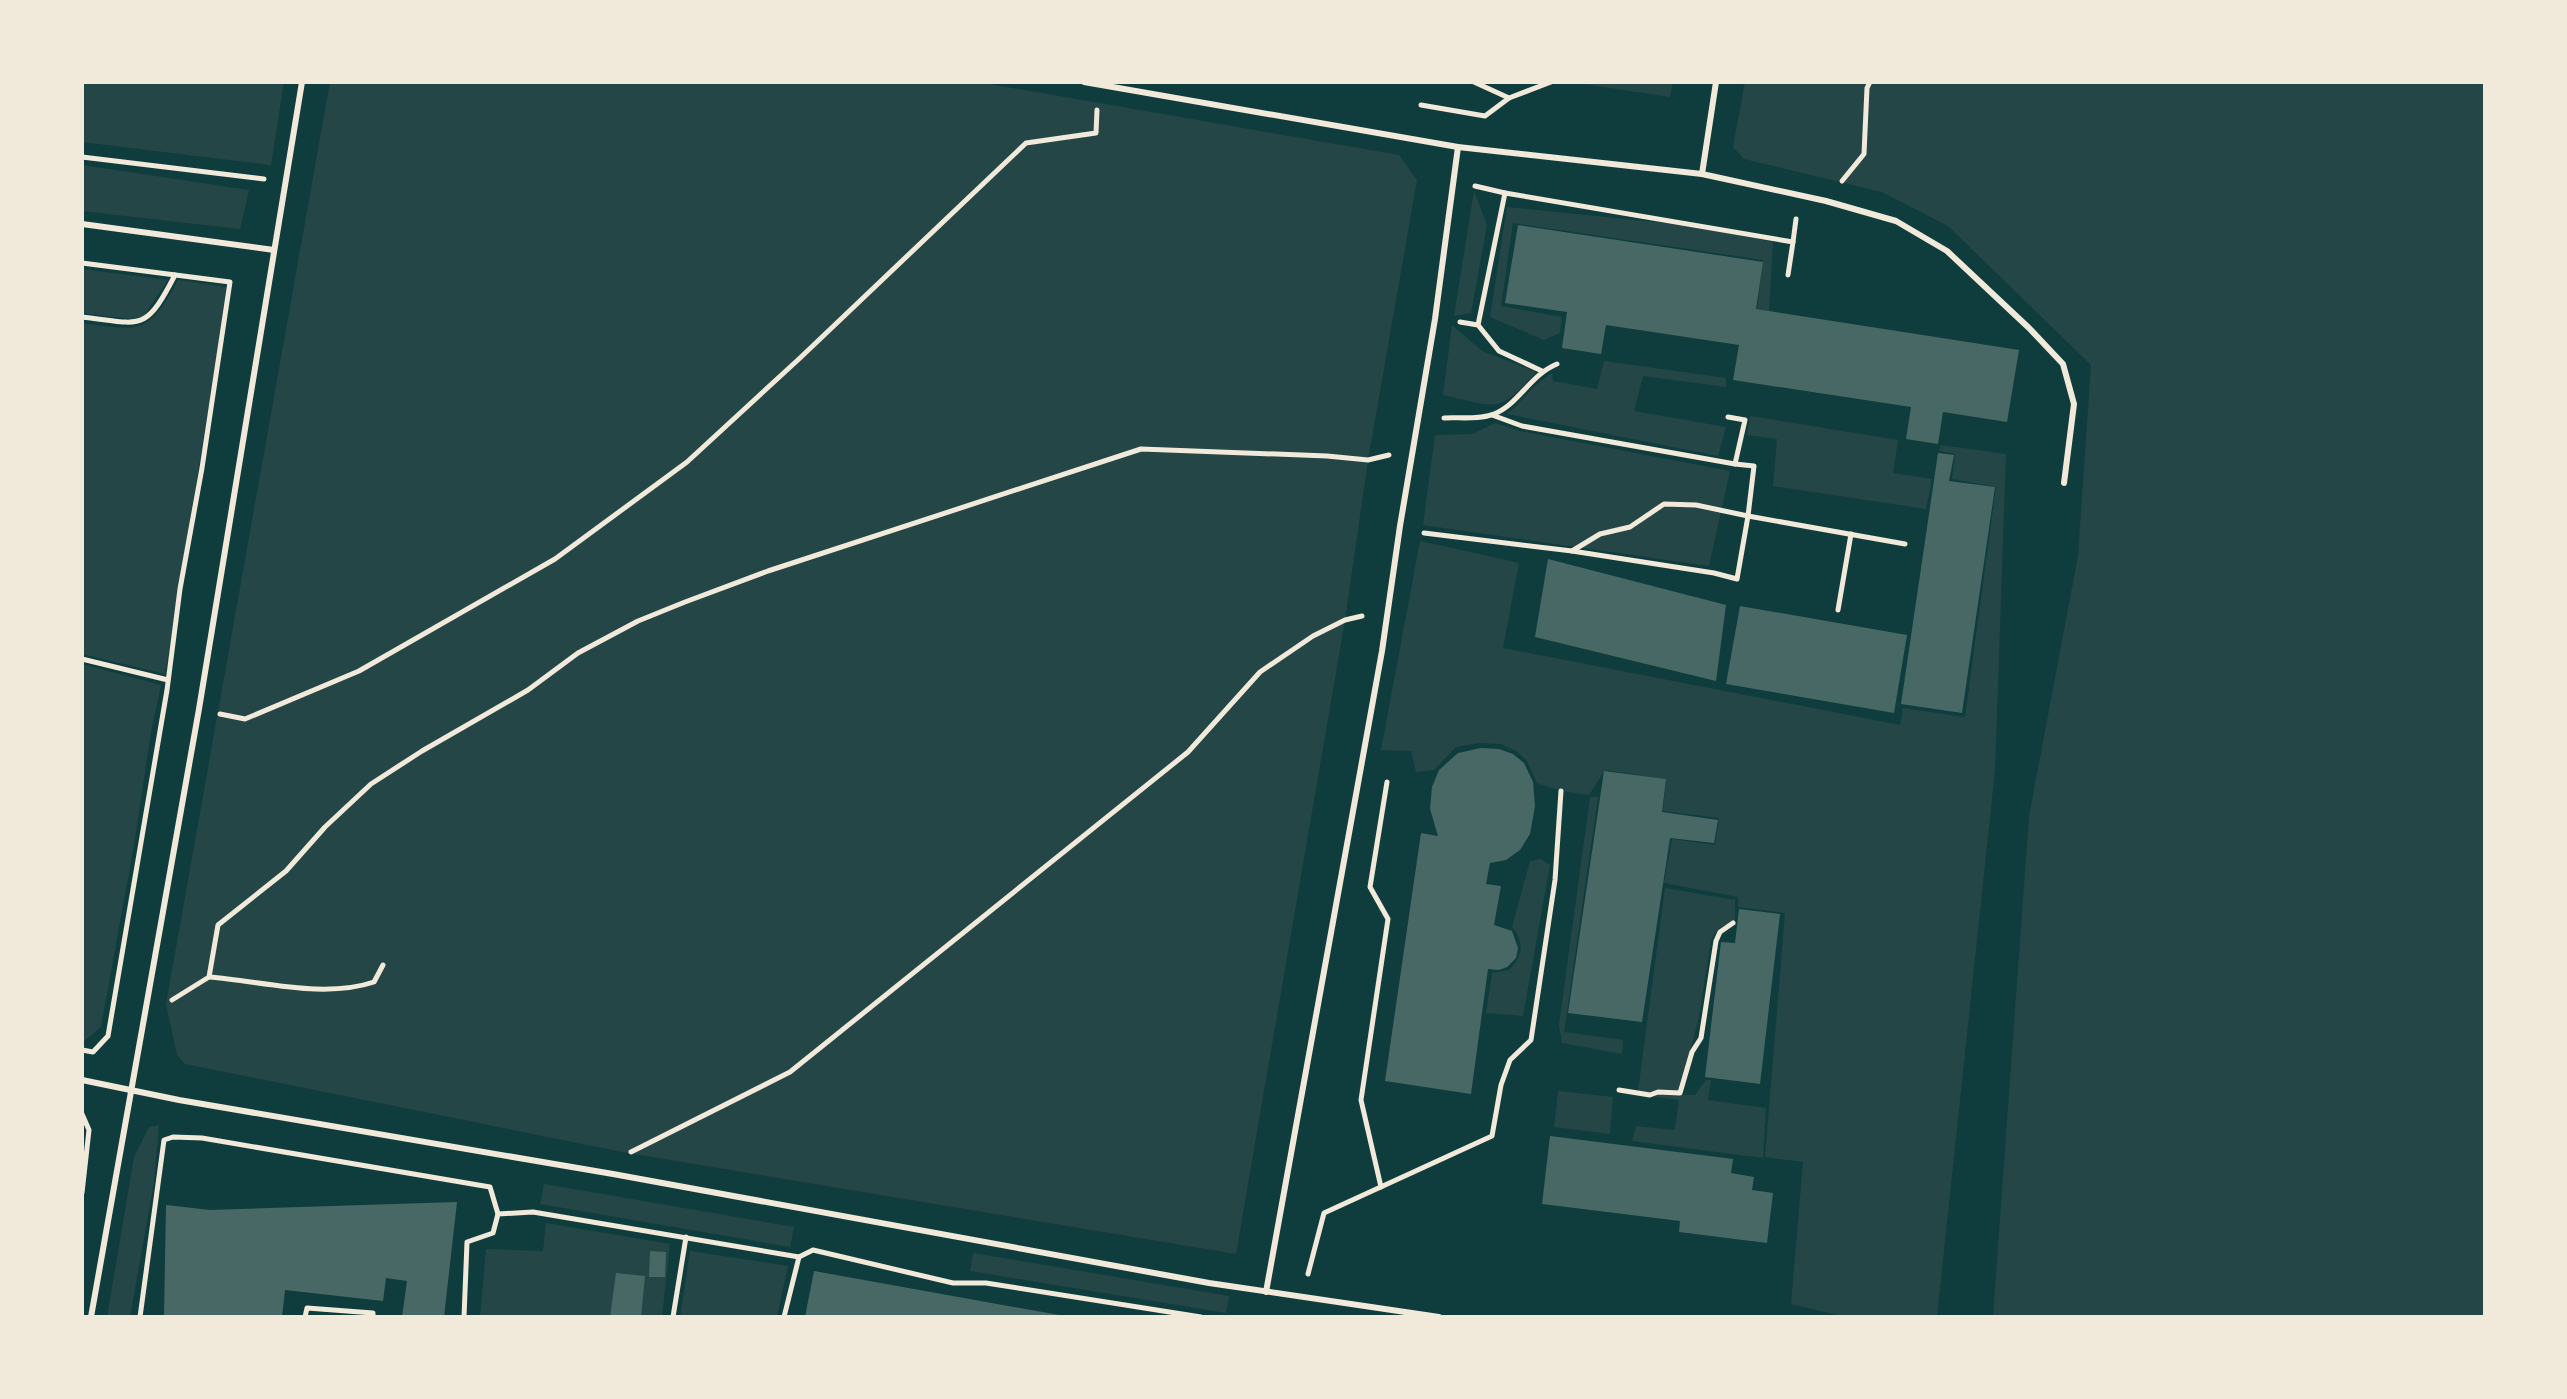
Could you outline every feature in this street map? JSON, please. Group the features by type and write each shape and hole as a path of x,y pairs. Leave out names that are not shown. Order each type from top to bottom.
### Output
{"lane":[{"path":"91,1317 199,709 302,82"},
{"path":"1084,82 1458,147 1702,174 1826,201 1896,221 1947,251 2063,364 2074,404 2064,483"},
{"path":"1702,174 1716,82"},
{"path":"1266,1292 1388,609 1435,319 1458,147"},
{"path":"82,224 274,250"},
{"path":"82,1080 179,1100 613,1174 1266,1292 1439,1317"}],"path":[{"path":"1474,82 1509,98"},
{"path":"1421,105 1485,116 1509,98 1551,82"},
{"path":"1788,275 1797,209 1826,201 1864,154 1867,88 1870,82"},
{"path":"199,709 245,719 359,671 555,559 604,525 687,462 1026,143 1096,133 1098,85"},
{"path":"82,157 285,182"},
{"path":"1475,186 1793,242"},
{"path":"1478,325 1505,193"},
{"path":"82,263 230,282 108,1036 93,1052 82,1050"},
{"path":"82,317 131,323 145,321 161,301 175,275"},
{"path":"1435,319 1478,325 1499,351 1542,371"},
{"path":"1492,415 1542,371 1557,364"},
{"path":"1400,526 1421,532 1572,551 1737,579 1754,466 1522,426 1492,415 1438,418 1417,429"},
{"path":"1728,417 1745,420 1735,464"},
{"path":"209,977 218,925 286,871 325,827 371,784 528,690 578,653 638,621 768,571 1141,449 1368,460 1413,450"},
{"path":"1572,551 1600,534 1630,527 1664,504 1696,505 1905,544"},
{"path":"1838,610 1851,534"},
{"path":"613,1174 628,1153 790,1072 1188,752 1260,672 1313,636 1345,620 1388,609"},
{"path":"82,659 168,680"},
{"path":"1381,1187 1361,1100 1388,919 1370,887 1387,775"},
{"path":"1303,1297 1324,1213 1492,1136 1501,1085 1510,1060 1531,1040 1555,880 1561,791"},
{"path":"1619,1090 1650,1095 1658,1092 1680,1093 1692,1052 1701,1038 1716,941 1720,932 1733,923"},
{"path":"144,1016 209,977 354,989 374,982 383,965"},
{"path":"82,1114 89,1130 82,1193"},
{"path":"140,1317 164,1140 173,1137 214,1140 490,1187 498,1214 493,1233 467,1242 464,1317"},
{"path":"498,1214 533,1212 799,1257 813,1250 953,1283 986,1283 1201,1317"},
{"path":"673,1317 686,1237"},
{"path":"784,1317 799,1257"},
{"path":"984,1294 986,1283"},
{"path":"305,1317 307,1308 373,1313 373,1317"}],"shaded area":[{"path":"82,82 284,82 271,165 82,142"},
{"path":"330,82 978,82 1399,155 1417,180 1236,1254 628,1153 185,1064 177,1055 166,1004"},
{"path":"1571,82 1673,82 1670,97"},
{"path":"1745,82 2485,82 2485,1317 1993,1317 2029,816 2078,556 2091,365 1948,226 1882,192 1744,159 1733,147"},
{"path":"82,165 249,190 240,229 82,211"},
{"path":"1474,191 1487,225 1471,313 1454,316"},
{"path":"1507,207 1685,225 1773,242 1769,311 1757,309 1763,260 1513,223 1501,306 1562,317 1560,333 1544,340 1490,317"},
{"path":"82,269 168,280 143,317 131,319 82,313"},
{"path":"178,280 226,287 165,674 82,654 82,323 117,327 141,325 159,311"},
{"path":"1452,325 1482,351 1536,372 1504,402 1485,404 1443,395"},
{"path":"1604,361 1726,378 1726,387 1643,376 1634,411 1726,427 1718,456 1507,414 1552,373 1553,381 1597,389"},
{"path":"1750,416 1898,440 1893,473 1932,479 1926,509 1773,486 1777,439 1747,435"},
{"path":"1495,423 1520,431 1730,471 1709,566 1423,525 1435,435 1473,434"},
{"path":"1941,445 2006,454 1995,770 1937,1317 1845,1317 1791,1304 1803,1162 1765,1157 1785,913 1738,907 1738,897 1664,883 1672,839 1715,845 1719,818 1663,811 1666,779 1605,770 1589,795 1537,783 1527,761 1501,744 1456,747 1434,770 1416,772 1411,751 1381,750 1420,541 1519,563 1503,648 1900,725 1903,708 1965,717 1996,487 1952,479 1955,454 1939,451"},
{"path":"82,664 161,685 101,1027 84,1041 82,1041"},
{"path":"1590,797 1598,797 1564,1032 1623,1040 1622,1054 1562,1043 1559,1025"},
{"path":"1541,859 1550,865 1523,1016 1486,1013 1492,973 1509,970 1520,954 1519,938 1512,927 1530,861"},
{"path":"1665,888 1735,900 1735,920 1718,929 1711,940 1699,1017 1680,1091 1643,1092 1638,1091"},
{"path":"1706,1080 1711,1080 1708,1100 1766,1108 1763,1158 1632,1141 1636,1126 1675,1130 1679,1100 1654,1097 1659,1094 1695,1095"},
{"path":"1558,1091 1613,1097 1610,1134 1554,1127"},
{"path":"159,1125 154,1182 130,1317 107,1317 134,1157 149,1127"},
{"path":"544,1184 794,1227 790,1247 540,1204"},
{"path":"546,1223 670,1244 662,1317 480,1317 486,1249 543,1251"},
{"path":"690,1251 788,1266 777,1317 680,1317"},
{"path":"973,1253 1229,1296 1226,1313 970,1271"}],"building":[{"path":"1518,225 1763,262 1756,309 2019,350 2007,422 1943,412 1938,444 1906,439 1911,407 1733,380 1739,345 1606,325 1601,354 1562,348 1567,312 1505,303"},
{"path":"1938,453 1954,455 1949,481 1995,487 1962,713 1901,704"},
{"path":"1548,559 1726,605 1716,681 1535,637"},
{"path":"1740,606 1907,635 1894,713 1726,684"},
{"path":"1481,748 1513,754 1524,763 1533,782 1535,806 1530,834 1520,850 1506,860 1490,863 1486,884 1501,886 1494,925 1512,931 1518,948 1516,958 1507,967 1488,969 1471,1094 1385,1081 1421,833 1438,836 1430,809 1432,787 1439,770 1458,753"},
{"path":"1604,771 1666,779 1662,812 1718,820 1714,843 1670,838 1642,1022 1568,1013"},
{"path":"1739,909 1780,914 1760,1084 1705,1077 1721,942 1735,943"},
{"path":"1550,1136 1733,1159 1731,1173 1754,1177 1752,1190 1773,1193 1767,1243 1679,1232 1680,1221 1542,1204"},
{"path":"457,1202 444,1317 402,1317 407,1281 386,1278 383,1301 285,1290 282,1317 164,1317 166,1205 210,1210"},
{"path":"650,1251 666,1252 665,1277 649,1277"},
{"path":"814,1271 1059,1315 1059,1317 805,1317"},
{"path":"616,1273 645,1276 641,1317 610,1317"}]}
